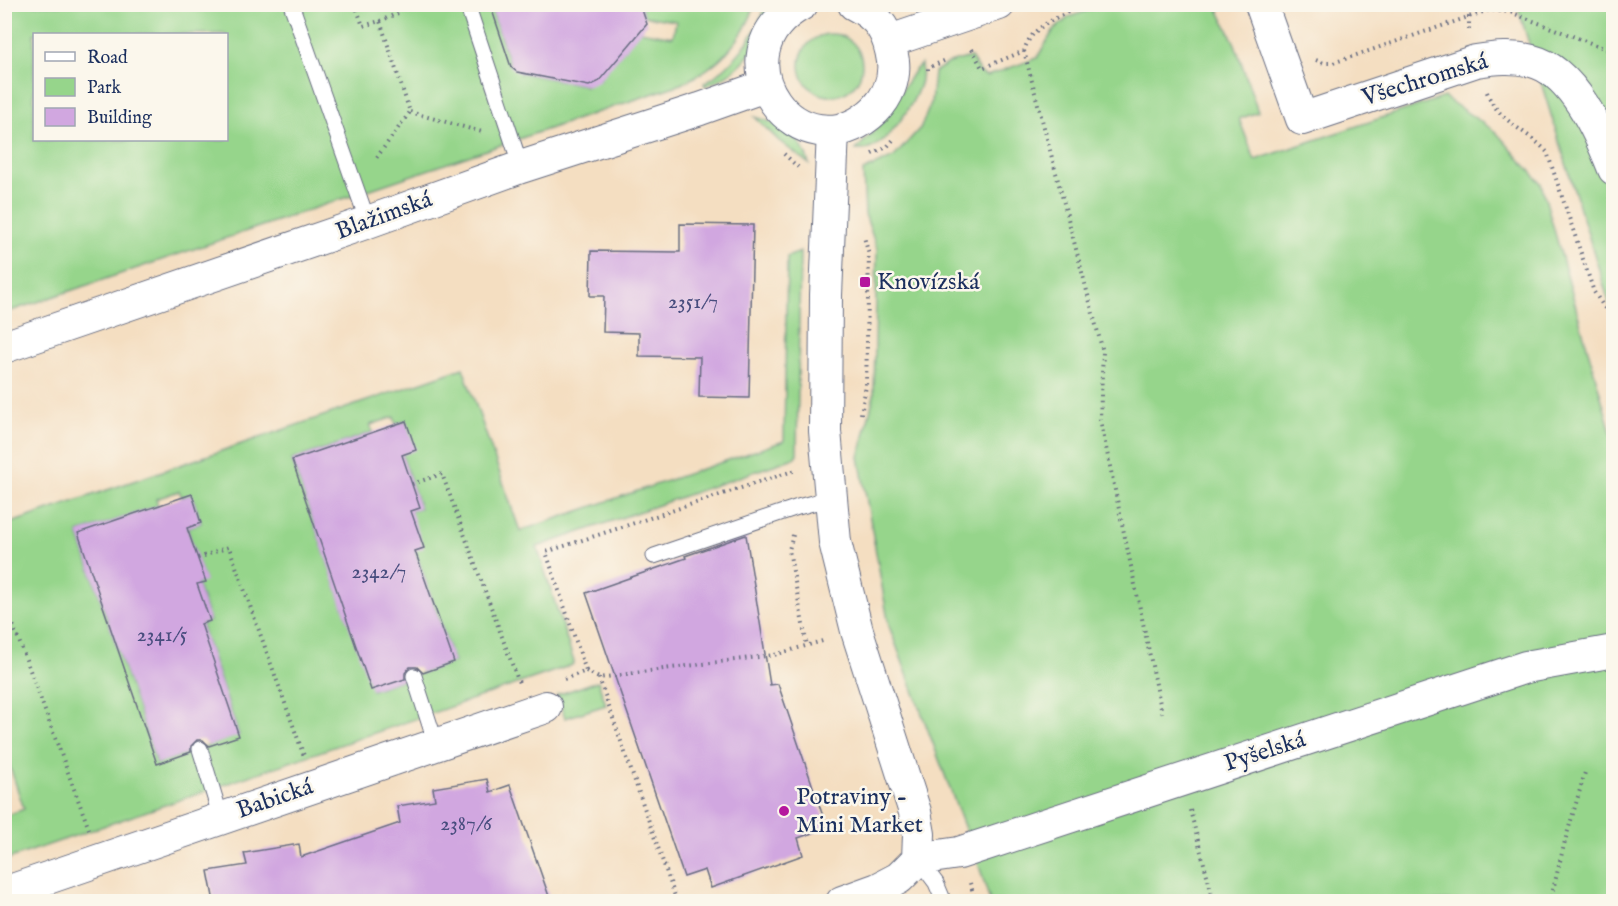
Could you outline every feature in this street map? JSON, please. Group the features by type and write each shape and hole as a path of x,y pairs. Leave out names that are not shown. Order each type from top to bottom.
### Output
{"street":[{"path":"802,4 790,11 776,25 766,41 762,60 765,86 770,97 782,112 797,123 814,130 833,131 862,122 885,100 894,72 890,41 880,24 865,10 854,4"},
{"path":"890,41 999,4"},
{"name":"Všechromská","path":"1261,4 1302,120 1476,61 1502,56 1534,61 1558,75 1581,102 1614,169"},
{"name":"Blažimská","path":"4,347 368,222 517,153 700,110 765,86"},
{"path":"833,131 826,294 825,419 834,542 857,631 915,813 919,834 918,859 899,878 878,889 842,902"},
{"name":"Pyšelská","path":"918,859 959,853 1526,667 1614,651"},
{"name":"Babická","path":"6,888 221,818 436,744 534,699"}],"lane":[{"path":"291,4 368,222"},
{"path":"467,4 517,153"},
{"path":"654,556 831,498"},
{"path":"414,676 436,744"},
{"path":"200,749 221,818"},
{"path":"918,859 936,883 944,902"}],"path":[{"path":"355,4 363,26 398,14 395,4"},
{"path":"1083,4 1045,22 1027,41 1024,51 1103,352 1101,419 1162,713"},
{"path":"1474,4 1469,17 1468,30 1490,99 1497,111 1537,141 1547,152 1594,292 1614,322"},
{"path":"380,21 411,112"},
{"path":"968,51 974,48 982,68 1024,51"},
{"path":"926,79 928,68 948,59"},
{"path":"355,185 411,112"},
{"path":"411,112 517,153"},
{"path":"865,158 887,147 894,138"},
{"path":"782,152 803,172"},
{"path":"860,417 866,386 868,255 863,232"},
{"path":"802,468 546,552 586,671 599,678 774,655 857,631"},
{"path":"412,484 442,474 534,699"},
{"path":"794,532 789,550 807,645"},
{"path":"198,558 229,547 308,765"},
{"path":"4,624 12,622 93,838"},
{"path":"534,699 539,687 586,671"},
{"path":"599,678 677,902"},
{"path":"1550,902 1586,769"},
{"path":"1188,804 1214,902"},
{"path":"959,853 976,902"}],"green space":[{"path":"4,5 490,5 508,64 512,64 520,71 520,74 585,87 587,83 600,81 640,31 673,37 676,21 644,16 640,5 755,5 743,31 727,52 706,70 681,84 5,313"},
{"path":"765,5 774,5 762,33 749,54 732,72 705,86 704,83 742,50 756,28"},
{"path":"1104,5 1216,5 1235,44 1258,112 1239,119 1255,160 1444,97 1496,132 1541,183 1613,439 1613,901 990,901 889,626 859,457 874,395 877,249 865,214 863,171 894,157 921,127 931,103 934,72 949,63 971,57 980,73 987,76 1037,58 1053,31 1069,17"},
{"path":"1517,5 1613,5 1613,315"},
{"path":"825,34 837,34 853,43 860,53 862,65 860,77 853,87 837,96 825,96 814,91 805,82 800,71 800,59 805,48 814,39"},
{"path":"921,64 921,82 911,104 899,122 877,145 869,149 856,150 882,122 914,71"},
{"path":"755,117 781,127 796,139 802,146 809,164 778,140"},
{"path":"800,252 797,454 794,458 537,547 574,662 572,665 5,860 4,816 24,809 5,752 5,525 463,368 520,531 784,441 787,257","holes":["394,417 396,424 406,421 402,455 420,508 411,511 415,551 454,662 372,690 292,460 373,432 370,425","179,491 182,497 192,495 201,523 187,528 205,581 197,584 210,621 201,624 239,735 157,764 78,533 158,506 156,499"]},
{"path":"598,681 606,705 565,718 557,695"}],"building":[{"path":"490,4 640,4 647,24 598,82 589,86 517,72 511,67"},
{"path":"680,224 753,225 749,398 699,397 700,357 639,356 639,333 603,332 604,296 590,296 591,251 680,252"},
{"path":"406,421 416,450 402,455 420,508 411,511 424,548 415,551 454,662 423,673 417,667 410,667 405,673 405,679 371,690 292,460"},
{"path":"192,494 201,523 187,528 206,582 197,584 210,621 201,624 239,736 209,746 203,740 197,740 191,746 191,752 157,764 78,533"},
{"path":"746,535 770,685 778,684 827,828 798,838 803,855 711,888 705,870 684,877 586,593"},
{"path":"487,779 490,792 510,785 551,902 214,902 208,871 247,865 244,853 299,844 301,857 400,823 397,806 435,800 433,788"}],"place":[{"name":"Knovízská","path":"865,282"},
{"name":"Potraviny - Mini Market","path":"784,811"}]}
